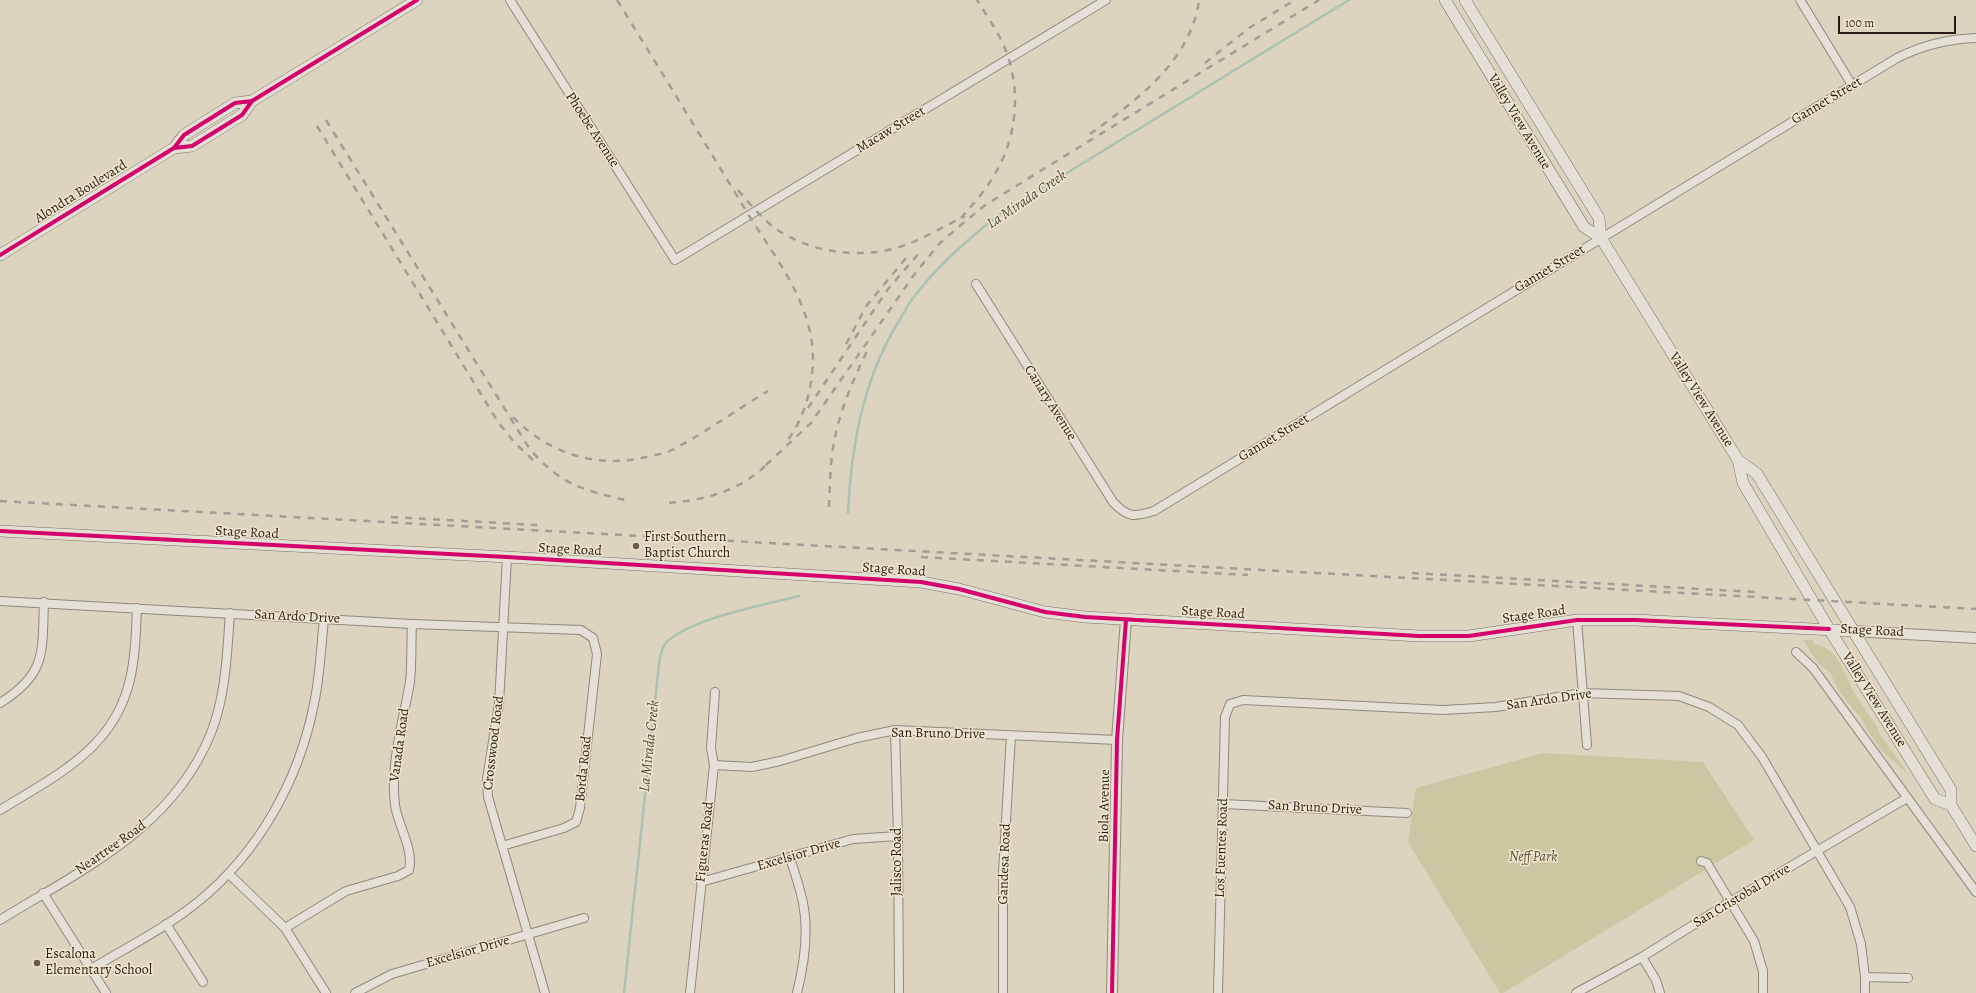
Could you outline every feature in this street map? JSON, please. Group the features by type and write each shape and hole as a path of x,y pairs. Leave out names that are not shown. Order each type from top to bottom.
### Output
{"main road":[{"name":"Alondra Boulevard","path":"0,255 174,148 192,146 242,115 252,101 417,0"},
{"name":"Valley View Avenue","path":"1444,0 1584,227 1601,238 1738,460 1743,483 1829,629 1936,799 1951,805"},
{"name":"Valley View Avenue","path":"1465,0 1599,218 1601,238"},
{"name":"Valley View Avenue","path":"1738,460 1757,474 1951,790 1951,805 1976,846"},
{"name":"Stage Road","path":"0,531 507,557 921,582 959,589 1045,612 1126,620 1419,636 1469,636 1577,620 1635,620 1853,631"}],"street":[{"name":"Phoebe Avenue","path":"510,0 675,260"},
{"name":"Macaw Street","path":"675,260 1106,0"},
{"path":"1800,0 1852,85"},
{"name":"Gannet Street","path":"1130,516 1154,510 1852,85 1911,51 1950,39 1976,38"},
{"name":"Canary Avenue","path":"976,284 1113,502 1120,510 1130,516"},
{"name":"Crosswood Road","path":"507,557 499,704 487,779 488,797 545,993"},
{"name":"San Ardo Drive","path":"0,601 44,602 412,624 581,630 593,638"},
{"path":"0,703 24,686 35,672 42,655 44,602"},
{"path":"0,810 86,755 104,735 118,713 128,689 133,663 137,608"},
{"name":"Neartree Road","path":"0,920 120,846 166,806 183,784 211,732 219,707 224,680 230,614"},
{"path":"91,969 166,924 198,902 229,874 263,830 296,768 314,703 324,619"},
{"name":"Biola Avenue","path":"1112,993 1117,740 1126,620"},
{"path":"1577,620 1587,745"},
{"name":"Vanada Road","path":"285,928 346,891 398,876 409,870 411,860 396,806 394,781 396,759 410,679 412,624"},
{"name":"Stage Road","path":"1853,631 1976,638"},
{"name":"Borda Road","path":"502,846 564,828 576,822 580,808 597,654 593,638"},
{"name":"Valley View Avenue","path":"1796,652 1813,668 1976,892"},
{"name":"Figueras Road","path":"690,993 714,765 711,748 715,692"},
{"name":"San Ardo Drive","path":"1230,704 1243,700 1443,710 1496,707 1582,693 1679,696 1709,707 1738,725 1762,757 1818,850 1850,907 1861,944 1865,977 1865,993"},
{"name":"Los Fuentes Road","path":"1218,993 1225,717 1230,704"},
{"name":"San Bruno Drive","path":"714,765 752,767 780,761 857,738 895,730 1117,740"},
{"name":"Jalisco Road","path":"895,730 898,836 899,993"},
{"name":"Gandesa Road","path":"1004,993 1003,872 1010,735"},
{"name":"San Cristobal Drive","path":"1576,993 1642,956 1730,902 1907,798"},
{"name":"San Bruno Drive","path":"1223,804 1407,813"},
{"name":"Excelsior Drive","path":"701,882 853,839 898,836"},
{"path":"790,858 804,904 805,929 803,968 797,993"},
{"path":"1701,861 1706,863 1754,941 1763,971 1763,993"},
{"path":"229,874 285,928 326,993"},
{"path":"43,893 106,993"},
{"name":"Excelsior Drive","path":"355,993 392,974 584,918"},
{"path":"166,924 203,982"},
{"path":"1642,956 1656,980 1660,993"},
{"path":"1865,977 1908,978"}],"green space":[{"path":"1803,640 1813,640 1813,644 1822,646 1835,656 1844,670 1855,694 1878,728 1879,733 1910,776 1883,752 1861,718 1840,693 1830,673 1818,663"},
{"name":"Neff Park","path":"1543,753 1703,762 1754,840 1503,993 1500,993 1408,842 1416,788"}],"waterway":[{"name":"La Mirada Creek","path":"848,513 852,463 856,439 867,391 875,368 885,346 909,304 933,274 976,233 1000,214 1349,0"},
{"name":"La Mirada Creek","path":"624,993 659,664 663,648 665,644 675,635 707,620 748,608 799,596"}],"railway":[{"path":"617,0 784,271 806,316 810,332 813,360 810,389 801,417 787,441"},
{"path":"961,218 975,202 996,172 1009,143 1014,113 1014,81 1011,66 1003,44 977,0"},
{"path":"1090,134 1143,93 1173,60 1185,42 1194,22 1199,0"},
{"path":"1205,63 1249,28 1295,0"},
{"path":"766,465 811,423 916,272 940,243 961,225 984,206 1319,0"},
{"path":"326,120 529,448 552,470 574,485 586,490 630,501"},
{"path":"317,126 498,422 514,442 533,460"},
{"path":"738,190 761,216 776,229 789,237 819,248 850,253 866,253 896,248 923,238 965,216"},
{"path":"808,408 888,289 920,252"},
{"path":"846,344 867,305 906,258"},
{"path":"829,507 830,474 834,442 848,394 868,349"},
{"path":"513,417 527,430 557,449 591,459 609,461 627,460 672,450 768,391"},
{"path":"669,503 683,502 724,492 748,479 770,461"},
{"path":"0,501 1976,609"},
{"path":"391,517 537,525"},
{"path":"921,557 1248,575"},
{"path":"1412,573 1755,592"}],"cycle path":[{"path":"174,148 192,146 242,115 252,101 417,0"},
{"path":"0,255 174,148 184,135 235,103 252,101"},
{"path":"0,531 507,557 921,582 959,589 1045,612 1085,617 1419,636 1469,636 1577,620 1635,620 1829,629"},
{"path":"1112,993 1117,740 1126,620"}],"place":[{"name":"First Southern Baptist Church","path":"636,546"},
{"name":"Escalona Elementary School","path":"37,963"}]}
